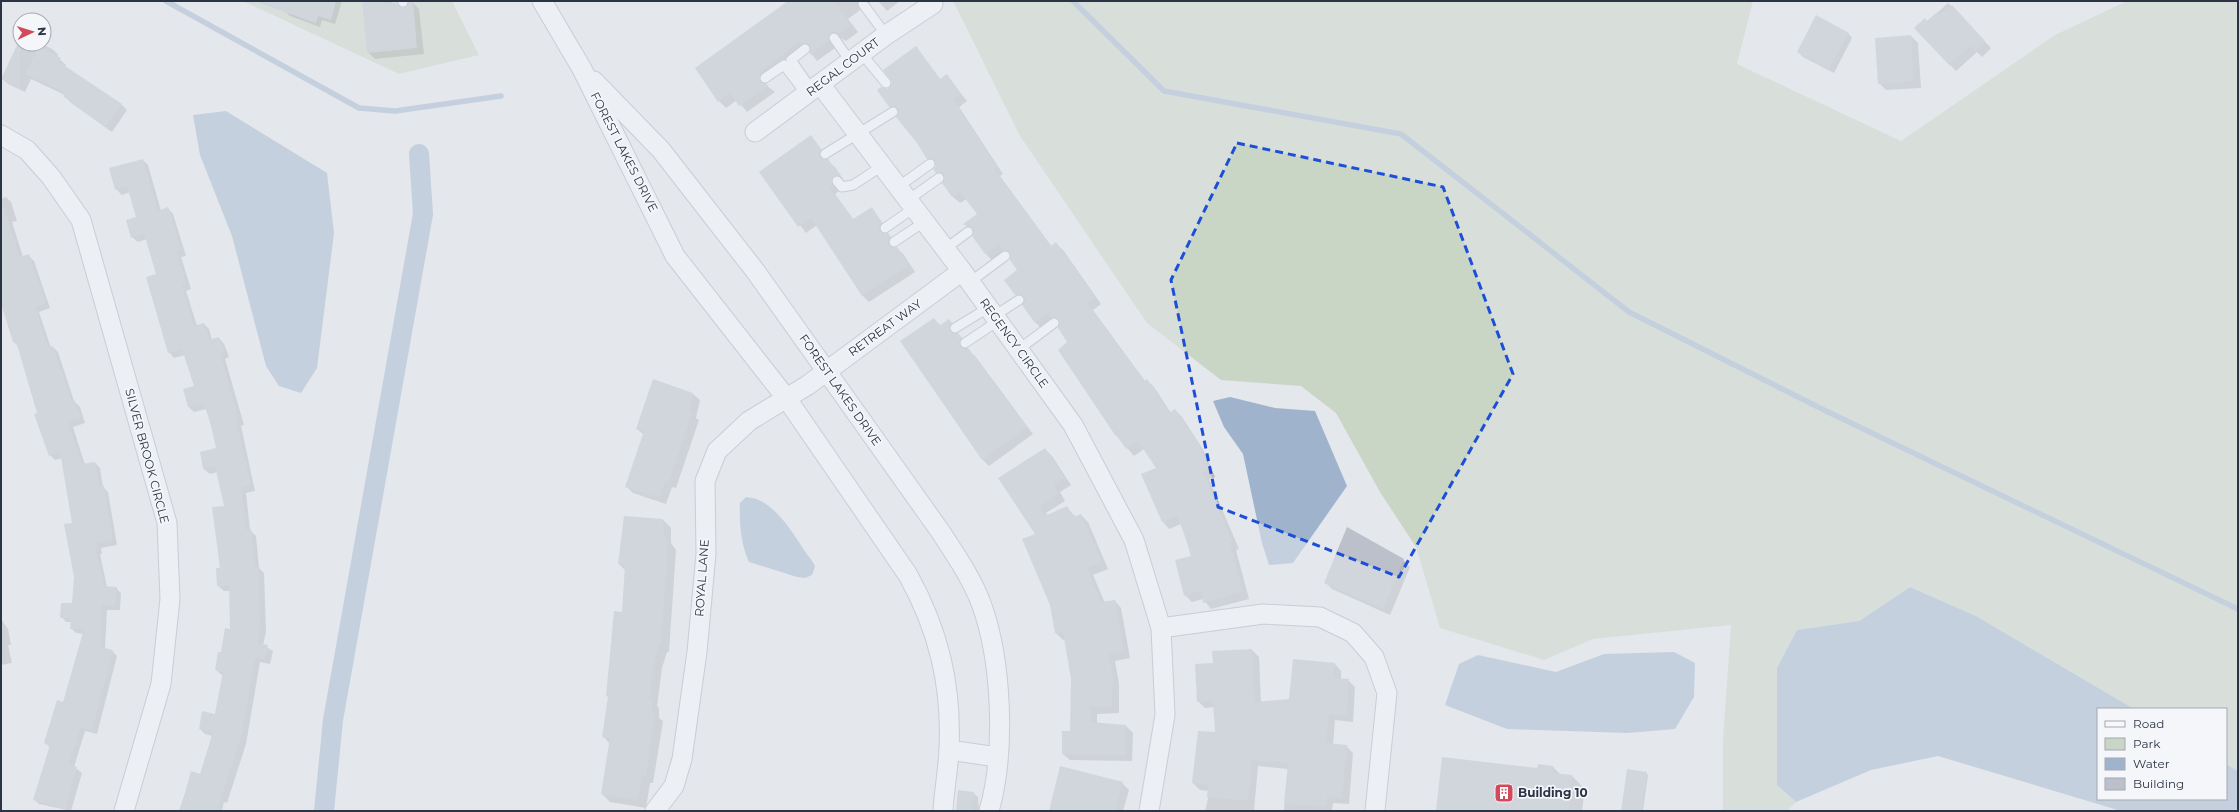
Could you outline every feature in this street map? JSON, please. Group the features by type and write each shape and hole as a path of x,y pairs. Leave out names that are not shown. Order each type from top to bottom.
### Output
{"street":[{"name":"FOREST LAKES DRIVE","path":"542,1 582,69 675,256 787,399 908,574 922,601 936,636 944,670 948,705 949,750 944,811"},
{"name":"REGAL COURT","path":"755,132 923,6"},
{"name":"FOREST LAKES DRIVE","path":"582,69 661,150 756,272 940,531 965,570 981,603 995,657 999,705 999,741 994,796 990,811"},
{"name":"REGENCY CIRCLE","path":"812,89 857,134 882,166 966,277 1073,424 1134,540 1161,628 1165,715 1149,811"},
{"name":"SILVER BROOK CIRCLE","path":"1,135 26,150 51,177 81,220 167,523 170,599 161,684 124,811"},
{"name":"RETREAT WAY","path":"808,385 826,371 966,277"},
{"name":"ROYAL LANE","path":"655,811 674,786 682,759 697,652 706,554 705,481 717,451 749,421 808,385"},
{"path":"1161,628 1263,614 1320,617 1353,633 1374,657 1387,693 1375,811"},
{"path":"949,750 997,758"}],"lane":[{"path":"863,4 886,35"},
{"path":"834,38 886,83"},
{"path":"805,49 790,60 812,89"},
{"path":"765,78 784,65 812,89"},
{"path":"824,154 893,112"},
{"path":"894,242 930,164"},
{"path":"837,181 842,187 853,186 882,166"},
{"path":"885,228 939,178"},
{"path":"945,249 968,232"},
{"path":"966,277 1005,256"},
{"path":"955,328 993,315 1019,300"},
{"path":"965,343 993,315"},
{"path":"1018,350 1054,323"}],"highlighted area":[{"path":"1237,143 1443,187 1513,374 1399,577 1218,507 1171,280"}],"green space":[{"path":"243,1 452,1 479,55 399,74"},
{"path":"953,1 1753,1 1737,64 1901,141 2055,35 2127,1 2238,1 2238,771 2227,765 2227,708 2132,708 1976,616 1910,587 1859,621 1797,630 1777,668 1777,785 1796,802 1787,811 1723,811 1723,739 1731,625 1593,639 1544,660 1440,628 1416,547 1380,492 1336,413 1301,386 1221,380 1147,323 1020,136"}],"water":[{"path":"226,111 327,173 334,233 317,368 301,393 279,386 266,366 232,236 200,155 193,115"},
{"path":"1230,397 1275,408 1315,411 1347,486 1293,563 1269,565 1262,543 1243,454 1224,427 1213,401"},
{"path":"746,497 757,499 776,512 792,532 815,566 812,575 805,578 797,577 749,562 742,541 740,518 740,503"},
{"path":"1910,587 1976,616 2132,708 2097,708 2097,800 2227,800 2227,765 2238,771 2238,811 2121,811 1938,756 1871,770 1796,802 1777,785 1777,668 1797,630 1859,621"},
{"path":"1674,652 1695,663 1694,697 1675,729 1627,733 1507,729 1445,705 1459,664 1478,655 1556,672 1604,654"}],"building":[{"path":"260,1 336,1 331,20 318,16 316,23 259,3"},
{"path":"362,1 397,3 403,8 408,5 409,1 413,1 417,48 367,53"},
{"path":"788,1 834,1 852,25 839,34 834,32 830,33 829,41 810,55 810,46 807,43 801,44 799,42 760,72 760,82 769,85 739,106 730,93 718,102 695,68"},
{"path":"1952,5 1985,41 1975,51 1970,46 1949,65 1914,28 1925,18 1927,21 1936,13 1938,15"},
{"path":"1816,15 1849,33 1829,69 1797,52"},
{"path":"1911,35 1914,81 1878,84 1875,38"},
{"path":"916,46 940,79 947,74 961,94 953,100 997,167 994,169 1051,246 1056,242 1095,297 1087,303 1144,381 1147,379 1169,413 1175,409 1198,443 1209,470 1203,472 1233,542 1230,543 1243,592 1203,603 1201,591 1184,596 1175,560 1191,556 1184,533 1177,516 1162,522 1141,474 1156,468 1138,441 1126,449 1116,434 1115,435 1058,350 1067,342 1058,328 1059,320 1056,317 1051,318 1048,313 1035,323 1022,305 1025,300 1024,296 1019,294 1015,295 1004,280 1017,270 1010,260 1010,253 1003,250 999,244 985,254 972,236 973,229 963,224 977,214 960,192 952,197 942,183 944,175 941,172 936,173 933,169 936,166 935,161 932,158 927,159 917,143 896,117 899,112 898,109 893,106 889,107 877,90 881,87 887,89 890,87 892,82 883,70"},
{"path":"14,52 20,52 20,88 1,79"},
{"path":"36,52 50,52 61,58 59,62 122,104 105,127 63,96 66,93 25,74"},
{"path":"811,135 821,149 819,154 820,157 828,159 840,176 833,177 832,185 829,187 853,219 872,207 882,223 879,226 880,231 883,234 888,233 891,237 888,240 889,245 892,248 897,247 909,265 862,296 811,218 798,227 759,172"},
{"path":"143,159 158,211 168,207 175,228 181,250 177,252 186,284 182,285 194,326 204,323 209,340 219,337 224,352 220,353 239,420 236,420 251,485 241,488 246,530 251,529 255,567 259,567 260,626 257,643 268,645 265,659 255,658 241,738 217,811 180,811 191,771 200,774 213,732 199,729 202,711 215,714 223,672 215,670 218,652 221,652 225,628 230,629 229,586 217,586 216,568 220,568 212,507 224,506 215,466 203,469 200,452 216,448 209,417 203,403 188,407 183,389 194,386 182,349 168,353 146,277 156,274 144,233 131,238 126,220 136,217 127,186 115,190 109,168"},
{"path":"4,207 20,257 29,254 46,303 35,307 48,347 53,346 72,402 75,401 81,418 68,422 82,464 95,462 100,486 104,486 113,540 96,543 98,549 96,550 104,586 117,587 115,606 102,605 101,647 113,650 92,730 81,727 69,764 77,767 66,809 33,800 50,745 44,743 57,700 63,702 84,629 70,629 71,618 60,618 61,603 72,603 74,577 64,524 72,523 60,452 49,456 34,414 37,413 16,341 13,342 1,304 1,208"},
{"path":"934,318 939,326 949,319 952,323 949,328 950,331 955,334 958,333 962,338 959,343 960,347 968,348 1027,427 982,460 900,341"},
{"path":"653,379 693,393 689,412 692,413 669,482 666,480 660,498 625,487 644,431 636,429"},
{"path":"1045,448 1065,478 1054,485 1059,494 1040,506 1045,516 1067,506 1074,517 1081,514 1102,562 1087,568 1101,602 1115,600 1124,651 1109,654 1113,676 1112,706 1090,707 1090,722 1126,725 1126,755 1062,754 1062,731 1070,731 1071,679 1063,632 1055,633 1050,605 1022,539 1035,534 998,478"},
{"path":"624,516 663,519 664,536 666,536 666,540 668,541 661,644 659,644 655,660 649,699 652,699 652,712 655,712 646,776 642,775 638,800 601,794 610,738 602,737 608,697 606,696 614,611 622,612 625,565 618,564"},
{"path":"1347,527 1404,559 1383,609 1324,583"},
{"path":"1252,649 1255,702 1289,699 1293,659 1335,663 1334,678 1349,679 1347,716 1329,714 1326,743 1347,745 1342,798 1327,796 1326,807 1284,804 1288,763 1252,760 1248,801 1207,797 1208,785 1192,783 1198,731 1215,732 1213,701 1197,702 1195,664 1213,663 1212,651"},
{"name":"Building 10","path":"1442,757 1537,768 1538,764 1553,766 1552,773 1572,775 1569,811 1436,811"},
{"path":"1060,766 1123,782 1115,811 1049,811"},
{"path":"1627,769 1647,772 1641,811 1621,811"},
{"path":"958,790 974,792 971,811 956,811"}],"waterway":[{"path":"166,1 359,108 395,111 501,96"},
{"path":"1073,1 1164,91 1401,134 1629,312 1824,410 2238,609"},
{"path":"324,811 333,720 423,214 419,154"}],"place":[{"name":"Building 10","path":"1504,793"}]}
